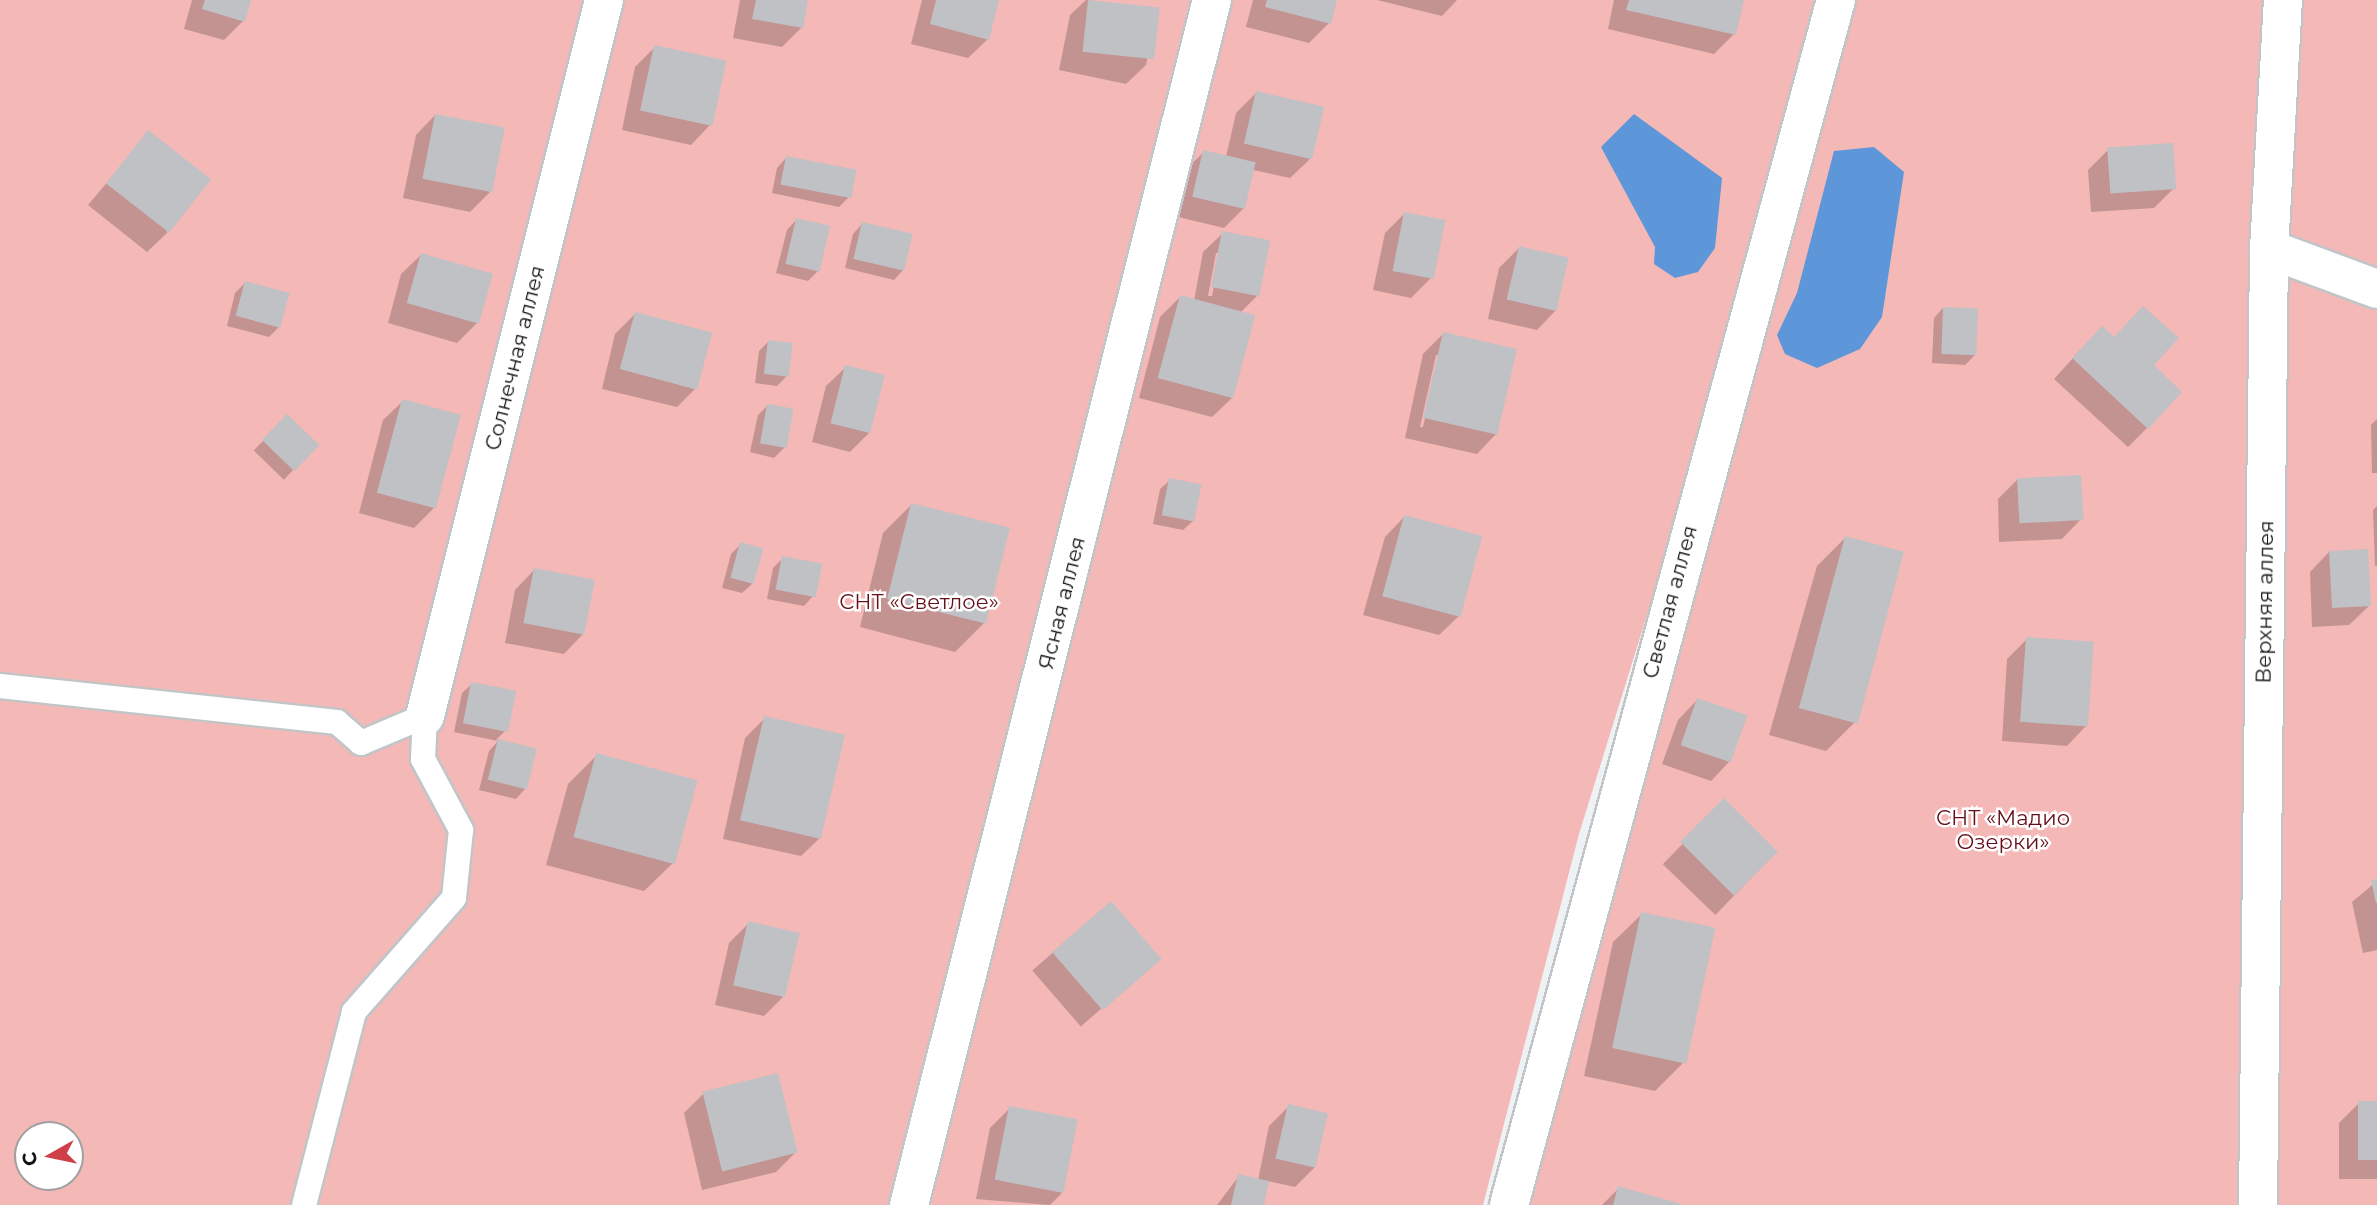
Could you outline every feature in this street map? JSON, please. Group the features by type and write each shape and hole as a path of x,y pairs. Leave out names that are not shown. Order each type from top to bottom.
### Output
{"street":[{"name":"Солнечная аллея","path":"425,716 604,0"},
{"name":"Ясная аллея","path":"909,1205 1212,0"},
{"name":"Светлая аллея","path":"1509,1205 1836,0"},
{"name":"Верхняя аллея","path":"2258,1205 2269,249 2283,0"},
{"path":"2269,249 2377,289"}],"lane":[{"path":"0,686 337,722 361,743 425,716 423,759 461,830 454,898 354,1012 304,1205"}],"green space":[{"name":"СНТ «Светлое»","path":"0,0 1838,0 1579,834 1483,1205 0,1205"},
{"name":"СНТ «Мадио Озерки»","path":"1841,0 2377,0 2377,1205 1513,1205"}],"water":[{"path":"1634,114 1722,178 1715,248 1698,272 1675,278 1654,264 1655,247 1601,147"},
{"path":"1874,147 1904,172 1882,317 1860,349 1817,368 1785,354 1777,335 1797,293 1834,151"}],"building":[{"path":"205,0 251,0 245,22 202,9"},
{"path":"756,0 808,0 803,28 752,19"},
{"path":"936,0 999,0 989,40 930,24"},
{"path":"1088,0 1160,8 1154,59 1083,52"},
{"path":"1267,0 1337,0 1331,24 1265,7"},
{"path":"1629,0 1744,0 1736,35 1626,10"},
{"path":"654,45 726,60 712,126 640,111"},
{"path":"1256,91 1324,107 1312,159 1244,144"},
{"path":"435,114 505,128 492,192 422,179"},
{"path":"148,130 211,179 169,233 106,184"},
{"path":"2173,143 2176,189 2110,193 2107,148"},
{"path":"1203,150 1256,162 1245,209 1192,197"},
{"path":"786,156 857,170 851,198 780,184"},
{"path":"1404,212 1445,220 1434,279 1393,271"},
{"path":"796,218 830,226 820,272 785,264"},
{"path":"862,222 913,234 904,271 853,259"},
{"path":"1222,231 1270,240 1259,296 1211,287"},
{"path":"1519,246 1569,257 1556,311 1507,300"},
{"path":"421,253 493,274 479,324 407,303"},
{"path":"245,281 289,293 280,328 236,316"},
{"path":"1180,295 1255,315 1233,398 1158,378"},
{"path":"2143,306 2179,338 2154,365 2182,392 2148,429 2072,358 2102,326 2114,337"},
{"path":"1943,307 1978,308 1976,355 1941,354"},
{"path":"635,312 712,333 697,390 620,369"},
{"path":"1443,332 1517,349 1497,435 1423,418"},
{"path":"768,340 793,343 789,377 764,374"},
{"path":"845,365 885,375 870,433 830,423"},
{"path":"402,399 461,415 436,508 377,493"},
{"path":"767,404 794,409 787,448 760,443"},
{"path":"287,414 319,445 294,471 262,440"},
{"path":"2081,475 2083,520 2019,523 2017,478"},
{"path":"1169,478 1201,484 1194,522 1162,515"},
{"path":"911,503 1010,528 986,624 887,599"},
{"path":"1404,515 1482,536 1460,617 1382,596"},
{"path":"1845,536 1904,552 1858,724 1799,708"},
{"path":"740,542 763,548 754,584 730,578"},
{"path":"2368,549 2371,606 2332,608 2329,551"},
{"path":"782,556 822,564 816,597 776,589"},
{"path":"534,568 595,580 584,635 523,623"},
{"path":"2026,637 2094,642 2088,727 2020,722"},
{"path":"471,682 516,691 508,732 463,723"},
{"path":"1697,698 1747,715 1731,763 1681,745"},
{"path":"764,716 845,735 821,839 740,820"},
{"path":"498,739 537,749 527,789 488,780"},
{"path":"596,753 697,780 675,864 573,837"},
{"path":"1724,798 1778,852 1734,896 1680,842"},
{"path":"2377,879 2377,903 2376,903 2371,880"},
{"path":"1111,901 1162,959 1103,1010 1052,952"},
{"path":"1641,912 1715,928 1686,1064 1612,1048"},
{"path":"748,921 800,933 785,997 733,985"},
{"path":"778,1073 798,1153 722,1171 702,1092"},
{"path":"2358,1101 2377,1101 2377,1160 2358,1160"},
{"path":"1288,1104 1328,1113 1315,1168 1275,1159"},
{"path":"1009,1106 1078,1119 1063,1193 995,1180"},
{"path":"1238,1174 1269,1181 1264,1205 1231,1205"},
{"path":"1618,1186 1681,1204 1681,1205 1613,1205"}]}
